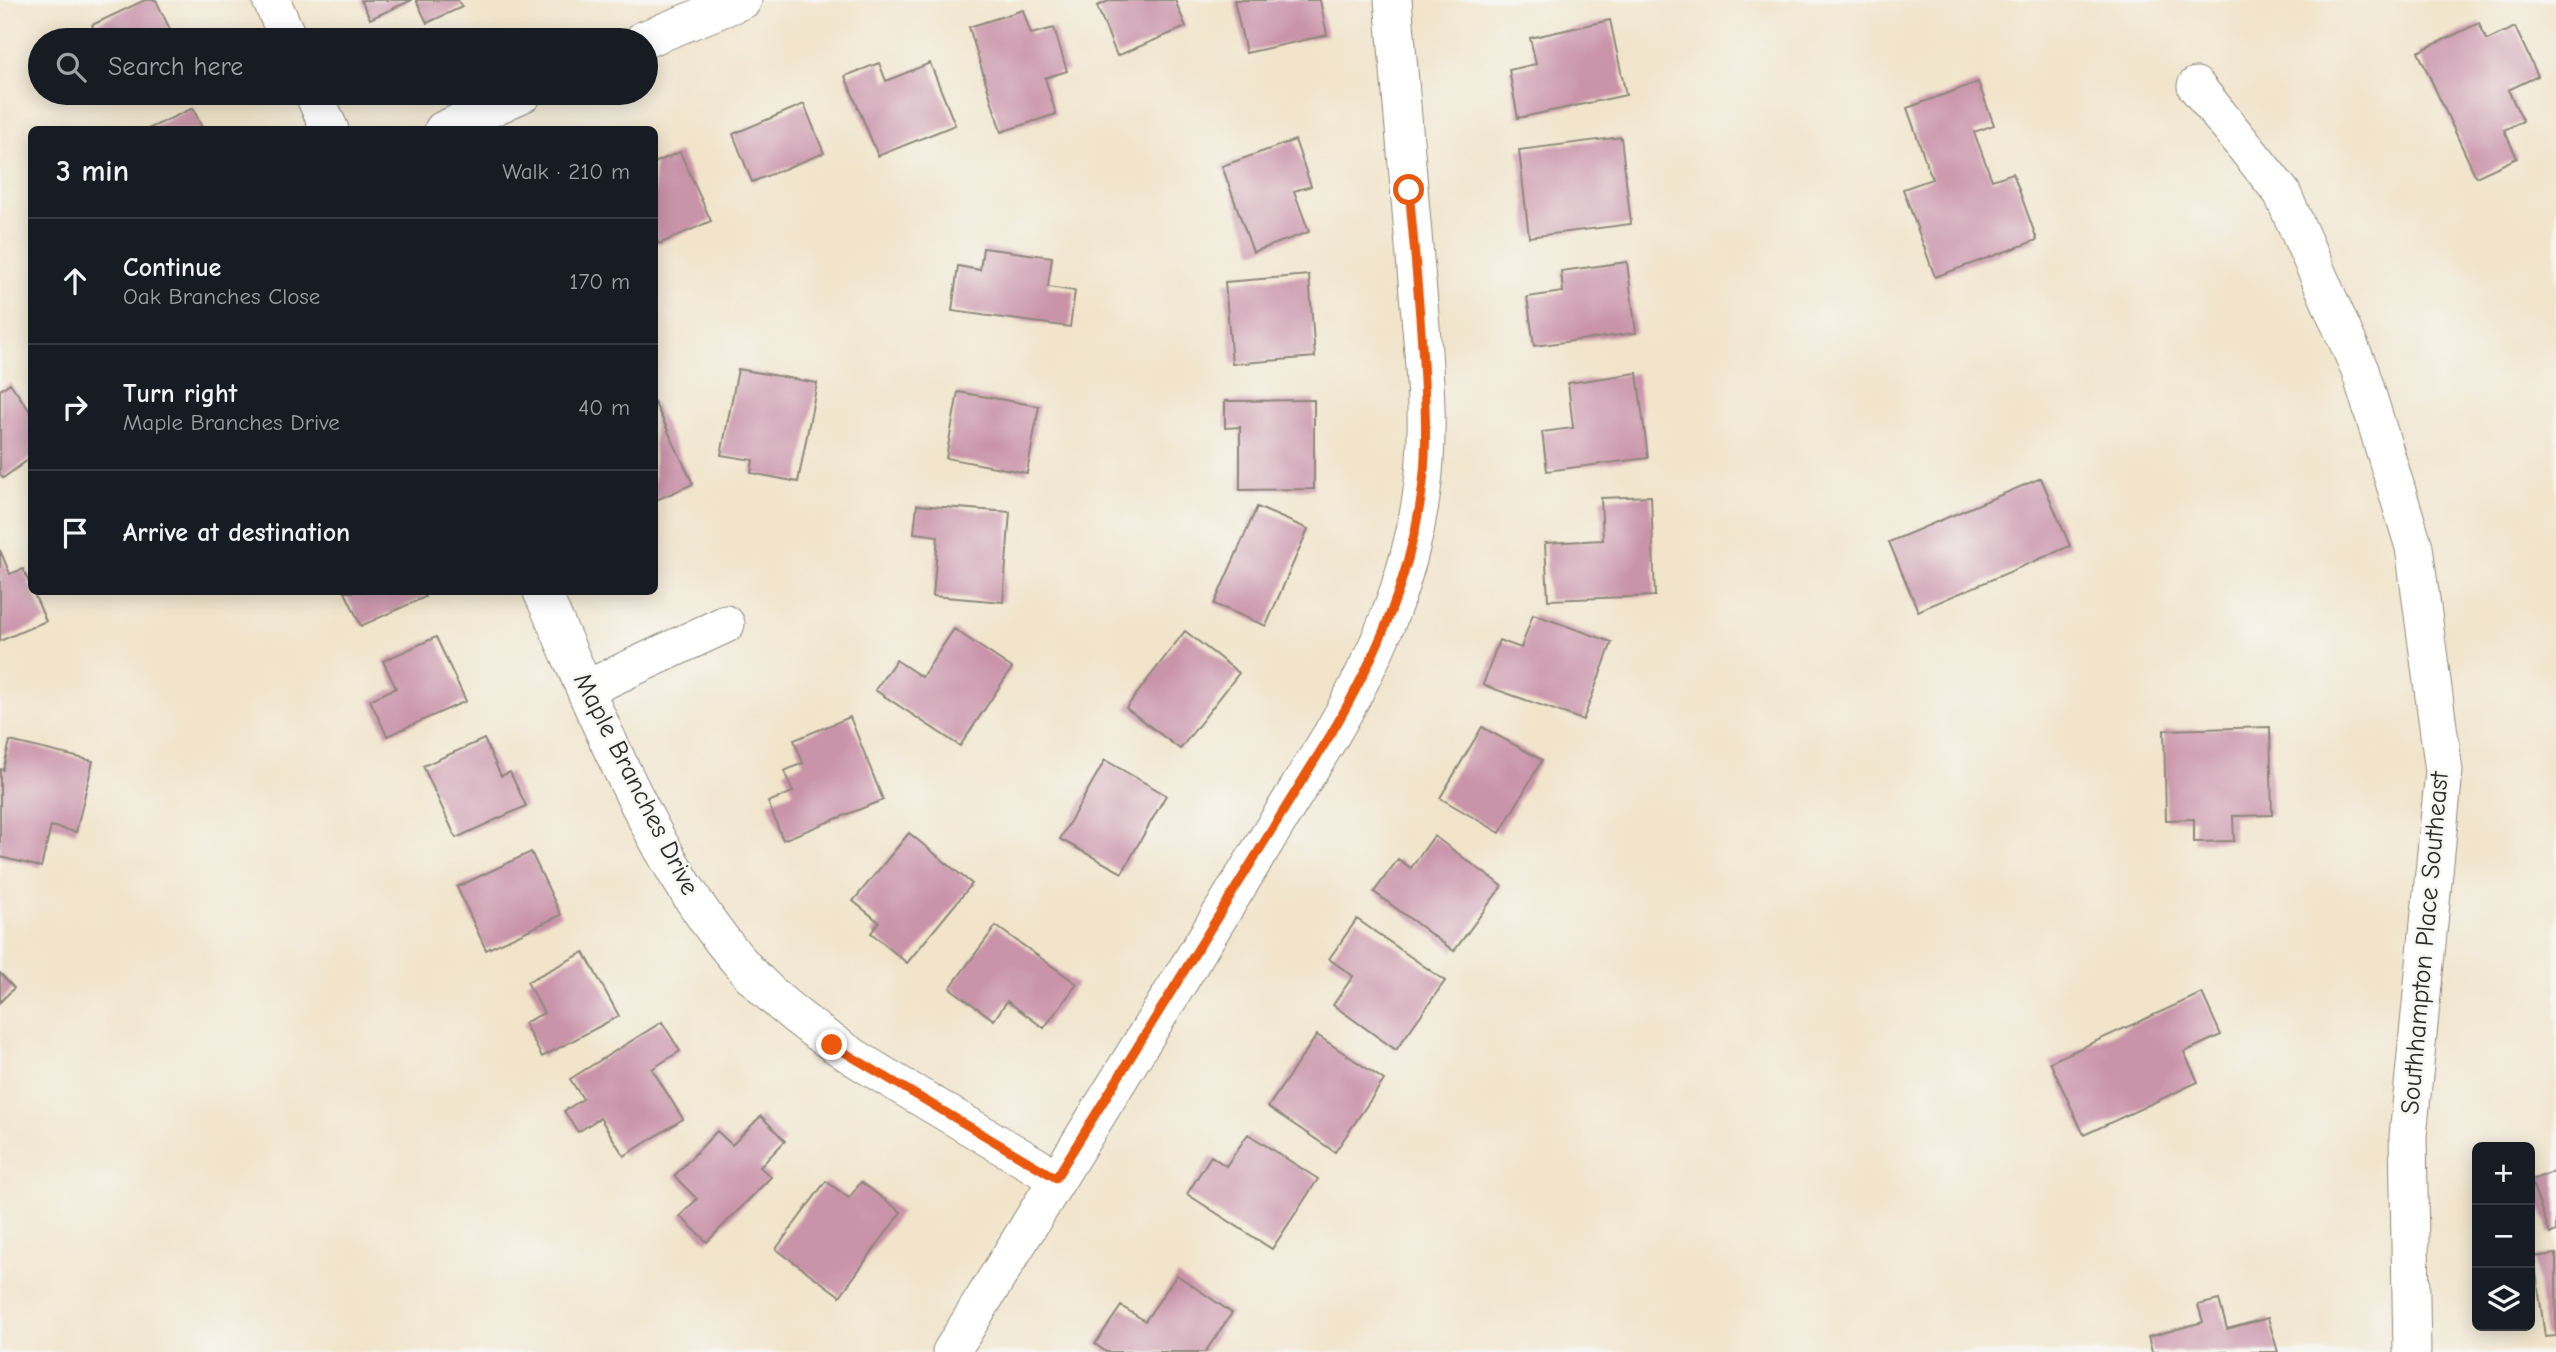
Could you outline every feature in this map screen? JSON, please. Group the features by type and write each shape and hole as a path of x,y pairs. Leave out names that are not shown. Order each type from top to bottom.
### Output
{"street":[{"path":"271,0 284,28"},
{"path":"658,34 743,0"},
{"path":"951,1352 1363,678 1389,622 1406,565 1421,498 1426,438 1423,348 1393,0"},
{"name":"Southhampton Place Southeast","path":"2196,86 2282,193 2360,370 2414,547 2444,771 2407,1136 2412,1352"},
{"path":"319,105 328,126"},
{"path":"452,126 498,105"},
{"name":"Maple Branches Drive","path":"543,595 661,844 695,901 737,959 781,1004 832,1045 1056,1178"},
{"path":"586,689 726,624"}],"building":[{"path":"145,0 156,0 169,28 94,28 92,25"},
{"path":"361,0 412,0 370,19"},
{"path":"416,0 458,0 462,7 427,23"},
{"path":"1111,0 1175,0 1186,27 1117,56 1097,6"},
{"path":"1234,0 1320,0 1327,35 1246,53"},
{"path":"1023,10 1031,34 1054,28 1067,71 1045,78 1056,114 1001,132 969,27"},
{"path":"1610,20 1626,95 1518,118 1509,70 1536,64 1530,38"},
{"path":"2479,23 2487,40 2515,27 2538,76 2508,90 2523,121 2504,130 2517,158 2476,177 2418,52"},
{"path":"879,63 886,81 930,63 955,125 878,156 845,76"},
{"path":"1978,82 1994,125 1974,132 1992,180 2013,173 2037,240 1935,277 1903,189 1932,179 1907,108"},
{"path":"804,104 824,153 752,182 733,134"},
{"path":"193,108 201,126 155,126"},
{"path":"1621,137 1631,224 1529,237 1519,150"},
{"path":"1295,140 1311,186 1294,191 1309,232 1253,252 1222,166"},
{"path":"680,152 711,221 659,244 658,242 658,161"},
{"path":"983,248 1052,257 1048,287 1075,291 1070,327 952,311 958,266 980,270"},
{"path":"1627,262 1636,333 1534,346 1527,297 1563,292 1561,271"},
{"path":"1309,275 1315,357 1232,364 1225,282"},
{"path":"738,369 817,383 798,482 751,473 753,460 721,455"},
{"path":"1637,373 1648,458 1547,471 1542,432 1573,428 1568,383"},
{"path":"10,383 28,408 28,460 3,478 0,474 0,390"},
{"path":"958,392 1039,406 1027,473 946,458"},
{"path":"1314,400 1314,489 1240,490 1240,427 1225,428 1225,401"},
{"path":"658,410 693,484 658,499"},
{"path":"2041,478 2070,546 1918,611 1889,542"},
{"path":"1651,496 1655,596 1548,600 1545,543 1603,540 1601,498"},
{"path":"917,505 1010,512 1003,602 933,596 938,536 914,533"},
{"path":"1257,507 1308,529 1266,626 1214,604"},
{"path":"0,550 10,574 23,569 28,580 28,595 34,595 46,621 0,641"},
{"path":"346,595 424,595 425,597 361,626"},
{"path":"1533,614 1612,642 1583,720 1483,685 1499,640 1521,648"},
{"path":"954,629 1012,668 960,746 875,690 896,660 922,677"},
{"path":"1185,631 1239,673 1180,749 1126,708"},
{"path":"436,637 466,701 387,736 370,700 396,688 383,661"},
{"path":"850,717 883,800 783,840 768,802 793,792 784,771 803,763 794,740"},
{"path":"1482,727 1542,760 1500,833 1440,798"},
{"path":"2270,727 2272,815 2233,816 2234,841 2194,842 2194,819 2166,820 2164,730"},
{"path":"484,739 501,776 510,772 526,806 456,838 423,766"},
{"path":"10,741 93,761 76,832 51,826 41,867 0,857 0,769 3,770"},
{"path":"1105,760 1166,795 1122,873 1060,839"},
{"path":"909,833 972,884 907,963 871,933 879,922 853,901"},
{"path":"1434,836 1502,886 1454,951 1374,892 1398,859 1411,868"},
{"path":"531,852 561,915 486,950 457,887"},
{"path":"1357,919 1445,981 1396,1050 1333,1005 1353,976 1329,959"},
{"path":"996,926 1077,984 1044,1028 1007,1001 994,1020 950,988"},
{"path":"584,952 619,1016 542,1057 524,1023 544,1013 527,982"},
{"path":"0,973 14,988 0,1002"},
{"path":"2202,993 2221,1035 2184,1052 2198,1082 2084,1135 2050,1062"},
{"path":"662,1022 680,1051 652,1069 683,1119 624,1156 600,1118 578,1132 564,1111 583,1099 570,1079"},
{"path":"1317,1035 1384,1080 1335,1152 1268,1107"},
{"path":"761,1116 785,1141 760,1167 771,1177 707,1242 680,1216 697,1199 674,1176 717,1131 732,1145"},
{"path":"1248,1134 1318,1179 1272,1249 1187,1194 1211,1156 1226,1166"},
{"path":"2556,1171 2556,1231 2550,1234 2535,1191 2535,1179"},
{"path":"826,1181 849,1198 861,1182 901,1212 840,1296 776,1249"},
{"path":"2556,1254 2556,1336 2545,1337 2535,1257"},
{"path":"1177,1275 1232,1313 1205,1352 1106,1352 1095,1344 1121,1306 1145,1321"},
{"path":"2219,1300 2227,1329 2268,1318 2278,1352 2152,1352 2148,1337 2203,1322 2198,1305"}],"route":[{"path":"832,1045 1056,1178 1331,734 1363,678 1389,622 1406,565 1421,498 1426,438 1423,348 1409,190"}]}
